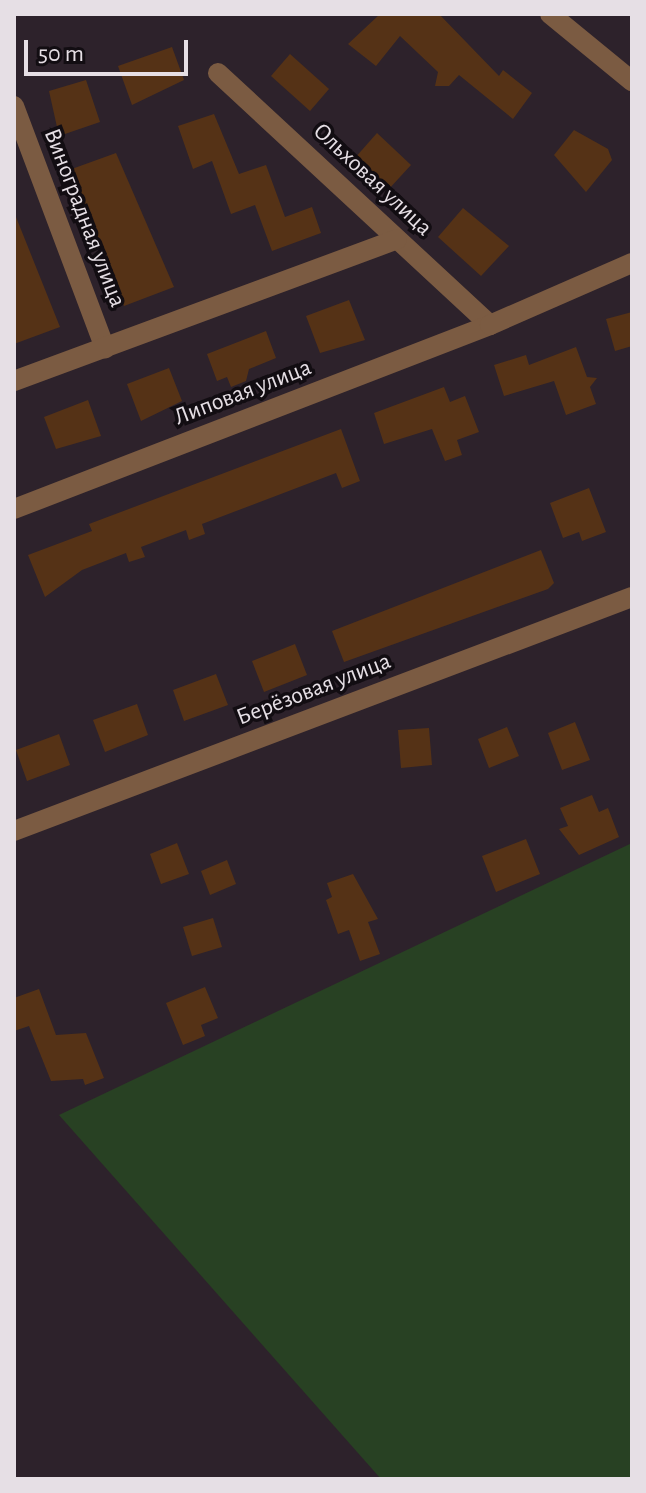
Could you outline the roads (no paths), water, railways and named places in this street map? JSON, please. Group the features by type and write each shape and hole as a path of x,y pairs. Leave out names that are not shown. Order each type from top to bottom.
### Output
{"street":[{"path":"550,14 632,81"},
{"name":"Ольховая улица","path":"218,73 490,325"},
{"name":"Виноградная улица","path":"14,106 105,348"},
{"path":"14,381 397,239"},
{"name":"Липовая улица","path":"14,509 490,325 632,263"},
{"name":"Берёзовая улица","path":"14,831 632,597"}]}
